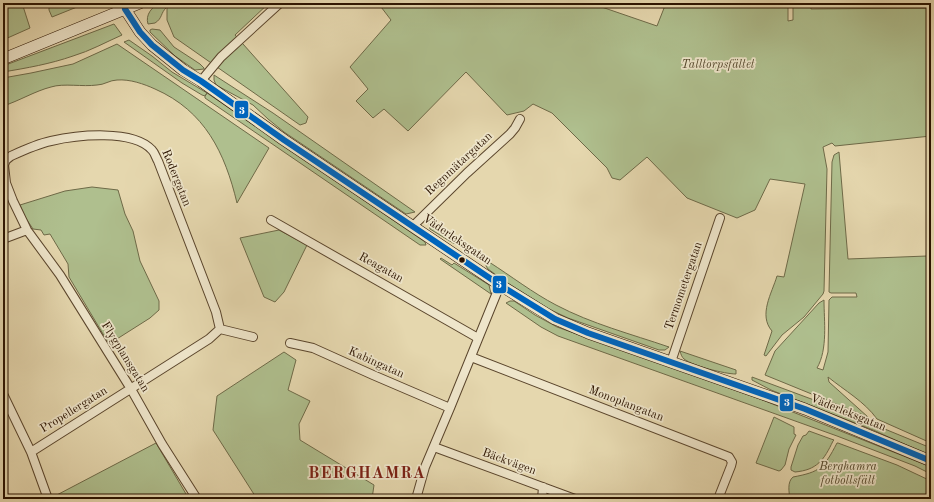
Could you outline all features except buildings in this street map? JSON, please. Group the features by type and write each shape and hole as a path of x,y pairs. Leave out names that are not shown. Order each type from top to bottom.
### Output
{"street":[{"path":"3,59 140,3"},
{"path":"201,81 227,52 280,3"},
{"name":"Väderleksgatan","path":"125,9 140,32 167,58 284,140 500,285 555,319 588,333 805,409 931,461"},
{"name":"Regnmätargatan","path":"413,226 462,177 510,134 520,119"},
{"name":"Rodergatan","path":"27,230 6,183 4,165 6,160 11,156 50,141 74,137 116,137 130,139 144,144 152,151 158,161 216,312 220,329"},
{"name":"Termometergatan","path":"671,362 720,218"},
{"name":"Reagatan","path":"271,220 478,338"},
{"path":"3,240 27,230"},
{"name":"Flygplansgatan","path":"27,230 60,275 197,499"},
{"path":"416,499 425,467 500,285"},
{"path":"131,389 209,338 220,329 252,336"},
{"name":"Kabingatan","path":"290,343 313,348 450,408"},
{"name":"Monoplangatan","path":"471,357 729,457 732,462 731,466 718,499"},
{"name":"Propellergatan","path":"31,452 131,389"},
{"path":"3,394 31,452 48,499"},
{"name":"Bäckvägen","path":"434,447 575,499"},
{"path":"542,499 543,487"}],"green space":[{"path":"3,3 22,3 30,28 3,40"},
{"path":"49,3 87,3 52,17 49,10"},
{"path":"161,3 166,3 167,7 163,11 158,21 148,24 148,14 155,6"},
{"path":"171,3 269,3 235,35 308,117 306,123 300,125 174,37 167,20 167,8"},
{"name":"Talltorpsfältet","path":"378,3 590,3 657,26 666,3 788,3 788,21 793,20 793,3 811,3 811,9 931,8 931,136 835,146 832,143 823,147 827,169 824,291 804,317 782,335 766,356 764,355 772,331 766,318 767,304 777,276 784,277 805,184 770,179 755,210 737,218 687,198 647,157 620,180 612,178 607,168 552,113 533,104 524,111 507,115 466,72 408,131 384,109 373,118 356,101 368,89 350,67 391,20"},
{"path":"114,24 122,35 92,49 56,61 3,72 3,66"},
{"path":"152,29 160,30 174,47 200,64 204,69 195,70 175,56 150,32"},
{"path":"129,40 172,72 207,93 425,242 426,245 420,245 205,98 205,96 182,83 124,42"},
{"path":"117,44 269,148 237,203 226,167 219,151 200,122 187,109 172,98 151,87 127,80 114,80 100,85 56,86 39,91 3,106 3,78 73,64"},
{"path":"214,75 273,113 415,212 406,214 284,132 253,105 216,85"},
{"path":"839,152 848,259 927,256 931,267 931,443 877,419 860,402 828,377 829,382 868,417 765,375 775,351 819,303 824,300 824,344 823,352 817,368 823,370 828,352 829,300 832,297 857,297 856,293 829,292 832,162 834,155"},
{"path":"92,187 118,190 125,214 133,231 140,261 159,301 159,310 150,318 109,344 69,277 68,264 50,234 44,235 41,230 33,229 25,217 20,205 65,191"},
{"path":"428,220 461,242 459,245 430,229"},
{"path":"279,230 307,245 284,292 275,302 264,297 240,238"},
{"path":"441,258 452,265 454,263 489,285 491,294 440,259"},
{"path":"489,262 539,295 570,312 669,347 665,350 659,350 568,318 549,309 503,280 488,269 486,266"},
{"path":"514,301 557,327 760,399 931,467 931,474 915,466 837,436 558,336 541,327 506,303"},
{"path":"680,351 736,370 736,374 717,371 688,362 684,359"},
{"path":"284,352 296,360 288,390 310,401 299,424 300,440 374,485 372,499 257,499 213,430 217,396"},
{"path":"752,377 814,400 931,448 931,456 873,430 771,390 752,380"},
{"path":"774,417 794,427 794,434 796,435 789,449 785,465 779,471 756,463"},
{"path":"809,431 834,440 819,463 809,469 795,472 791,470 791,467 798,445 803,436"},
{"path":"156,443 189,499 53,499 53,497"},
{"name":"Berghamra fotbollsfält","path":"837,443 897,465 931,481 931,499 790,499 789,487 791,479 820,468"}],"transit line":[{"name":"3","path":"125,9 140,32 152,45 183,70 201,81 284,140 500,285 555,319 588,333 805,409 931,461"}],"district":[{"name":"BERGHAMRA","path":"367,474"}]}
